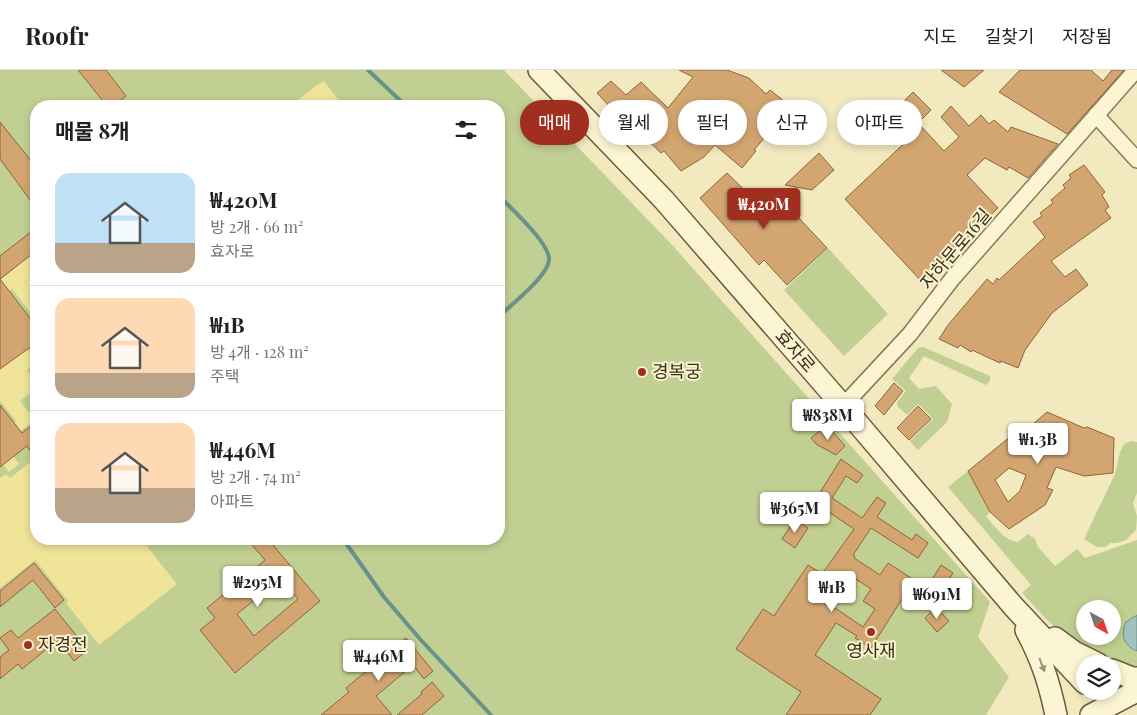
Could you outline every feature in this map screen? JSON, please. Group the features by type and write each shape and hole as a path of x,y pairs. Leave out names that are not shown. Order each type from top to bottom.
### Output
{"street":[{"name":"효자로","path":"538,70 664,200 1013,606 1076,673"},
{"name":"자하문로16길","path":"843,406 910,334 952,280 1136,70"},
{"path":"1096,115 1137,160"},
{"path":"1013,606 1080,655"},
{"path":"1013,606 1036,649 1050,684 1056,715"},
{"path":"1121,673 1137,678"},
{"path":"1099,711 1137,691"}],"green space":[{"name":"경복궁","path":"0,70 504,70 533,100 520,100 520,145 576,145 673,246 990,602 978,637 1009,677 986,715 0,715"},
{"path":"828,248 888,314 844,356 784,290"},
{"path":"923,347 990,376 990,381 986,385 924,356 909,378 919,389 936,386 952,404 947,422 918,450 910,441 933,419 918,404 907,415 898,407 897,402 906,391 892,379 918,348"},
{"path":"1131,441 1137,442 1137,493 1133,503 1137,516 1136,530 1126,540 1111,543 1105,547 1097,547 1084,539 1115,474 1120,452 1124,444"},
{"path":"968,471 990,512 986,516 996,528 1004,536 1018,542 1028,534 1035,539 1038,547 1055,566 1077,549 1085,558 1137,540 1137,670 1127,670 1121,667 1121,655 1094,655 1075,646 1022,593 1031,585 948,487"}],"sand":[{"path":"324,81 338,100 298,100"},
{"path":"30,256 30,312 12,289 0,299 0,280"},
{"path":"30,318 30,330 0,353 0,341"},
{"path":"28,349 30,352 30,368 27,370 30,374 30,393 20,401 30,414 30,424 4,444 19,464 9,472 0,460 0,433 16,421 0,401 0,369"},
{"path":"30,462 30,545 146,545 177,584 99,645 66,603 68,601 35,560 0,588 0,478 6,474 10,478"}],"water":[{"path":"1137,615 1137,651 1126,643 1123,631 1126,622"}],"building":[{"path":"78,70 106,70 126,96 121,100 102,100"},
{"path":"679,70 727,70 749,78 766,94 770,90 783,100 757,100 758,145 754,150 756,151 742,168 715,145 704,157 681,171 664,151 661,153 653,145 668,145 668,108 693,77"},
{"path":"941,70 984,70 964,87"},
{"path":"1020,70 1091,70 1103,81 1112,70 1124,70 1067,134 999,92"},
{"path":"611,81 626,95 641,82 660,100 604,100 597,93"},
{"path":"913,92 921,100 905,100"},
{"path":"922,101 931,110 922,119"},
{"path":"951,106 969,126 981,115 989,124 994,120 1008,132 1011,127 1058,144 1028,178 1009,167 1007,170 985,158 967,175 998,208 922,282 845,199 902,145 922,145 922,127 944,151 959,137 941,117"},
{"path":"0,122 30,160 30,200 0,159"},
{"path":"819,153 834,170 812,190 785,185"},
{"path":"1084,165 1105,192 1102,195 1109,207 1105,210 1111,218 1051,261 1065,277 1076,269 1088,285 1052,313 1025,350 1018,368 1001,361 1000,363 972,350 971,352 960,345 958,348 939,339 948,325 987,279 993,284 997,278 999,280 1045,237 1033,222 1042,216 1040,213 1053,203 1051,200 1065,188 1063,185 1071,178 1069,175"},
{"path":"727,173 769,214 783,201 827,248 787,285 764,260 759,265 700,198"},
{"path":"30,233 30,256 0,279 0,256"},
{"path":"0,279 30,318 30,347 0,369"},
{"path":"894,383 903,391 884,415 875,406"},
{"path":"0,405 22,433 30,427 30,450 27,446 0,467"},
{"path":"918,406 931,419 909,440 897,428"},
{"path":"1047,412 1084,428 1087,427 1114,438 1113,473 1084,476 1056,467 1047,488 1053,490 1045,505 1009,529 990,512 968,471 1026,424 1032,425","holes":["1009,468 1026,475 1020,491 1008,502 995,480"]},
{"path":"827,425 845,446 836,455 816,444 811,438"},
{"path":"841,459 863,475 857,483 846,476 832,498 862,518 877,497 886,503 877,517 912,540 916,534 928,543 918,558 871,528 853,555 855,556 854,558 880,575 888,563 914,580 871,648 855,638 857,636 836,623 815,655 881,699 870,715 786,715 801,692 736,649 763,609 774,616 808,565 822,574 854,529 814,502","holes":["845,572 871,589 863,601 875,609 863,627 822,599 839,574 842,576"]},
{"path":"795,519 808,528 795,548 782,539"},
{"path":"252,545 273,545 320,601 235,673 200,630 215,618 207,608 265,560","holes":["281,579 298,599 254,636 237,614"]},
{"path":"34,563 64,600 55,608 33,580 0,607 0,591"},
{"path":"941,565 953,573 942,589 931,581"},
{"path":"936,607 949,621 937,632 925,618"},
{"name":"자경전","path":"55,609 88,650 74,661 58,640 22,669 18,664 0,679 0,657 9,650 0,638 11,630 18,638"},
{"path":"406,638 433,671 424,679 413,665 376,696 392,715 321,715 349,692 346,688"},
{"path":"432,682 444,696 422,715 397,715 422,694 421,692"}],"waterway":[{"path":"368,70 400,100"},
{"path":"505,202 543,244 549,259 548,266 537,281 505,311"},
{"path":"347,545 384,597 420,639 491,715"}],"place":[{"name":"경복궁","path":"642,372"},
{"name":"영사재","path":"871,632"},
{"name":"자경전","path":"28,645"}]}
